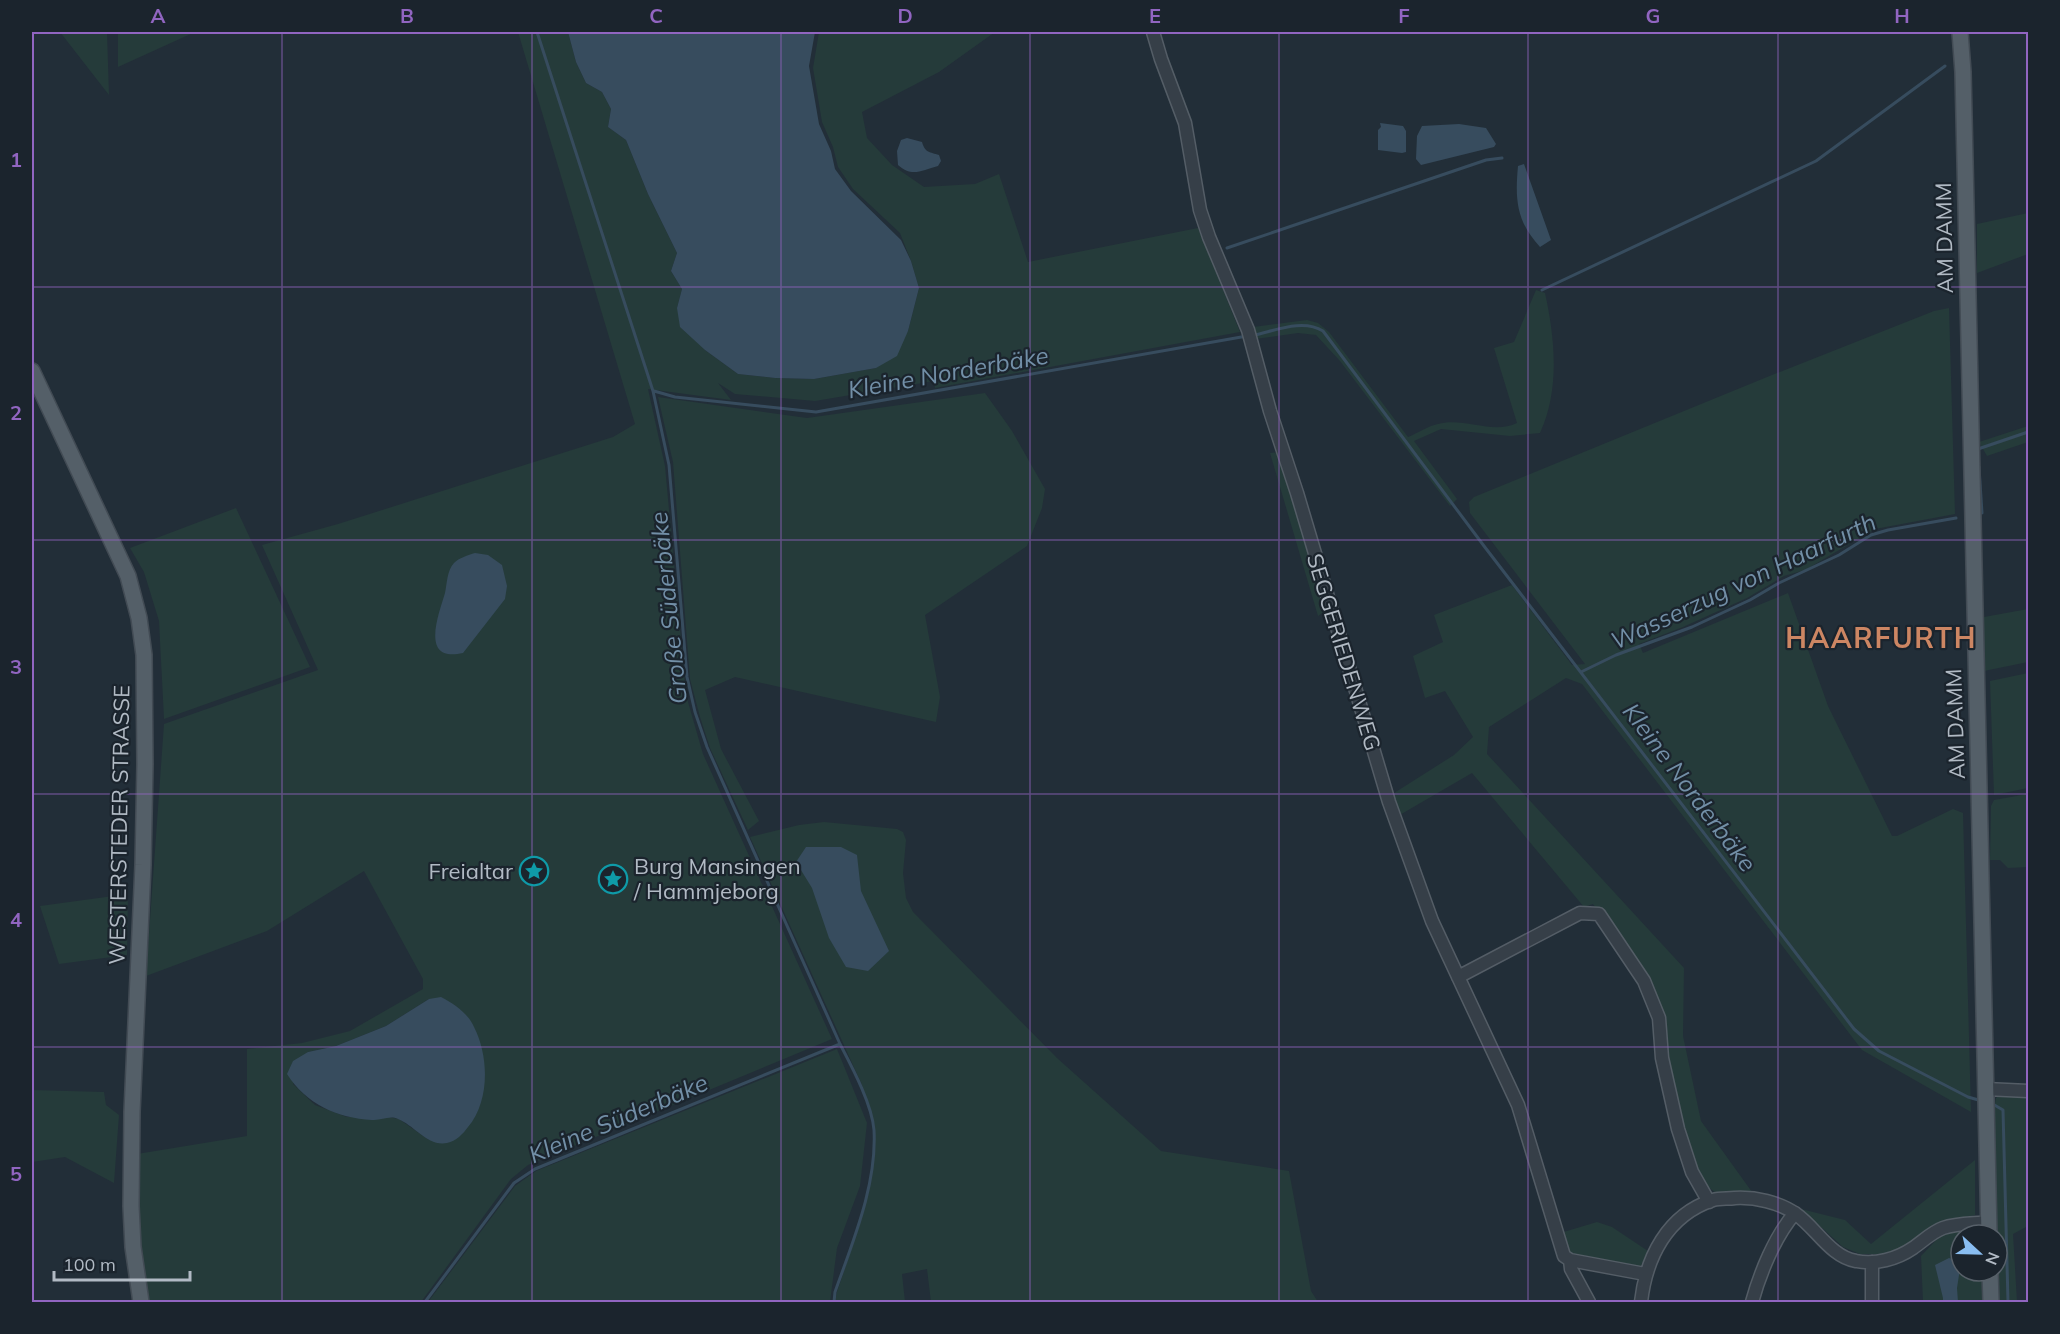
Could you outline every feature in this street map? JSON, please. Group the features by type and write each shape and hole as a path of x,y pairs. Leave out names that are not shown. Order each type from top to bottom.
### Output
{"main road":[{"name":"AM DAMM","path":"1960,32 1963,72 1989,1223"},
{"name":"WESTERSTEDER STRASSE","path":"32,371 128,576 140,618 144,655 145,764 130,1206 141,1302"},
{"path":"1990,1283 1991,1302"}],"street":[{"name":"SEGGERIEDENWEG","path":"1153,32 1185,123 1200,210 1250,335 1270,411 1297,492 1389,802 1432,921 1518,1105 1564,1256 1570,1260 1571,1269 1588,1302"},
{"path":"1458,977 1580,914 1599,914 1644,981 1659,1018 1662,1058 1678,1129 1692,1172 1709,1202"},
{"path":"1986,1091 2028,1091"},
{"path":"1641,1302 1645,1275 1660,1241 1676,1221 1714,1200 1751,1197 1775,1204 1795,1213 1840,1255 1855,1261 1872,1262 1901,1255 1928,1236 1949,1227"},
{"path":"1752,1302 1758,1279 1789,1220 1795,1213"},
{"path":"1570,1260 1645,1275"},
{"path":"1872,1262 1872,1302"}],"green space":[{"path":"60,32 107,32 109,95"},
{"path":"118,32 195,32 118,67"},
{"path":"518,32 568,32 576,62 586,83 602,92 611,109 608,127 626,140 648,194 677,253 671,271 682,289 677,308 705,350 738,374 814,379 876,368 908,331 919,288 900,233 853,189 838,167 833,147 822,122 813,68 819,32 995,32 939,72 862,112 867,138 892,165 924,187 975,184 999,174 1028,262 1198,228 1240,332 935,388 934,381 815,401 735,394 718,383 731,400 648,389 665,466 686,695 703,754 832,1039 528,1165 511,1179 421,1302 150,1302 137,1241 137,1154 247,1136 247,1049 302,1043 350,1031 423,989 423,979 364,871 267,931 146,976 164,724 318,670 262,545 338,524 613,437 635,424","holes":["429,999 429,1140 399,1119 347,1117 315,1105 293,1084 308,1052 336,1046 386,1026"]},
{"path":"2028,213 2028,254 1977,273 1977,224"},
{"path":"1536,290 1545,293 1554,364 1551,399 1540,433 1510,436 1441,429 1414,441 1457,499 1450,506 1340,361 1316,335 1298,333 1255,339 1253,327 1307,320 1318,323 1329,332 1408,437 1430,426 1448,422 1488,427 1508,426 1517,423 1494,348 1514,342"},
{"path":"1949,308 1955,514 1875,529 1805,570 1784,576 1747,598 1639,644 1643,653 1788,593 1828,706 1892,836 1897,836 1953,809 1963,813 1971,1112 1862,1050 1582,684 1566,678 1489,727 1487,754 1684,968 1683,1036 1701,1121 1752,1192 1718,1195 1700,1180 1693,1166 1673,1092 1660,1013 1631,955 1593,904 1584,907 1472,773 1398,816 1391,795 1454,755 1473,737 1445,691 1425,698 1413,656 1443,642 1434,615 1512,585 1572,665 1585,664 1470,513 1469,502 1474,497 1772,375 1934,311"},
{"path":"985,393 1012,431 1045,489 1042,508 1027,546 925,615 940,697 936,722 735,677 705,690 721,749 759,821 748,830 710,748 690,679 673,462 658,397 807,418"},
{"path":"2028,426 2028,442 1987,456 1979,442"},
{"path":"1280,452 1328,609 1318,616 1270,453"},
{"path":"236,508 310,667 164,719 159,621 144,572 130,548"},
{"path":"2028,609 2028,662 1984,671 1984,617"},
{"path":"2028,673 2028,788 1994,795 1990,681"},
{"path":"2028,794 2028,867 2008,868 2000,860 1990,860 1991,806 1994,800"},
{"path":"824,822 897,829 903,832 906,840 903,873 906,898 913,912 1057,1058 1161,1151 1289,1171 1311,1291 1318,1302 931,1302 927,1269 902,1274 905,1302 835,1302 870,1186 875,1127 862,1085 750,837 799,825"},
{"path":"128,894 127,955 59,964 40,906"},
{"path":"837,1049 867,1123 860,1186 837,1248 830,1302 428,1302 515,1186 536,1171"},
{"path":"32,1090 104,1092 106,1105 119,1115 114,1183 65,1157 32,1162"},
{"path":"1999,1095 2028,1095 2028,1226 2013,1234 2017,1302 1998,1302 1998,1283 2009,1283 2009,1223 1996,1223 1994,1109 1996,1098"},
{"path":"1975,1160 1975,1215 1939,1223 1897,1251 1860,1254 1843,1247 1801,1209 1845,1220 1871,1244"},
{"path":"1597,1222 1612,1227 1648,1251 1640,1268 1570,1259 1557,1234"},
{"path":"1949,1233 1949,1283 1987,1283 1988,1302 1923,1302 1921,1256 1942,1234"}],"water":[{"path":"568,32 815,32 809,66 819,124 831,151 835,169 851,191 901,240 911,261 919,288 908,331 897,356 876,368 814,379 738,374 705,350 680,327 677,308 682,289 671,271 677,253 648,194 626,140 608,127 611,109 602,92 586,83 576,62"},
{"path":"1380,123 1403,126 1406,131 1406,152 1378,150"},
{"path":"1459,124 1486,128 1496,144 1494,147 1421,165 1416,159 1417,136 1422,126"},
{"path":"907,138 922,142 926,150 939,155 941,161 938,166 913,172 898,165 897,151 901,140"},
{"path":"1524,164 1551,240 1540,247 1526,228 1517,199 1518,166"},
{"path":"475,553 488,555 502,565 507,586 505,599 463,653 449,654 441,651 436,644 435,635 449,573 456,561"},
{"path":"806,847 841,847 857,855 861,891 889,951 868,971 846,967 829,938 812,888 796,862"},
{"path":"441,997 468,1017 479,1039 484,1065 484,1092 480,1104 468,1127 453,1141 434,1142 395,1118 359,1119 324,1108 303,1094 287,1074 293,1061 308,1052 336,1046 386,1026 429,999"},
{"path":"1949,1258 1949,1283 1958,1283 1958,1302 1943,1302 1935,1265"}],"waterway":[{"name":"Große Süderbäke","path":"537,32 653,391 669,465 687,677 695,712 707,747 870,1109 874,1130 872,1171 868,1192 835,1292 834,1302"},
{"path":"1542,290 1816,161 1945,66"},
{"path":"1227,248 1486,160 1502,158"},
{"name":"Kleine Norderbäke","path":"1255,335 1298,326 1323,331 1484,546 1854,1029 1879,1051 1968,1097 1982,1101"},
{"name":"Kleine Norderbäke","path":"654,391 675,397 816,412 1247,336"},
{"name":"Wasserzug von Haarfurth","path":"1978,451 1978,449 2028,432"},
{"name":"Wasserzug von Haarfurth","path":"1979,467 1982,513"},
{"name":"Wasserzug von Haarfurth","path":"1581,672 1616,655 1692,627 1750,600 1779,583 1839,555 1871,535 1956,518"},
{"name":"Kleine Süderbäke","path":"425,1302 514,1183 535,1169 840,1044"},
{"name":"Kleine Norderbäke","path":"1991,1103 2003,1110 2008,1302"}],"place":[{"name":"Freialtar","path":"534,871"},
{"name":"Burg Mansingen / Hammjeborg","path":"613,879"}],"district":[{"name":"HAARFURTH","path":"1881,637"}]}
